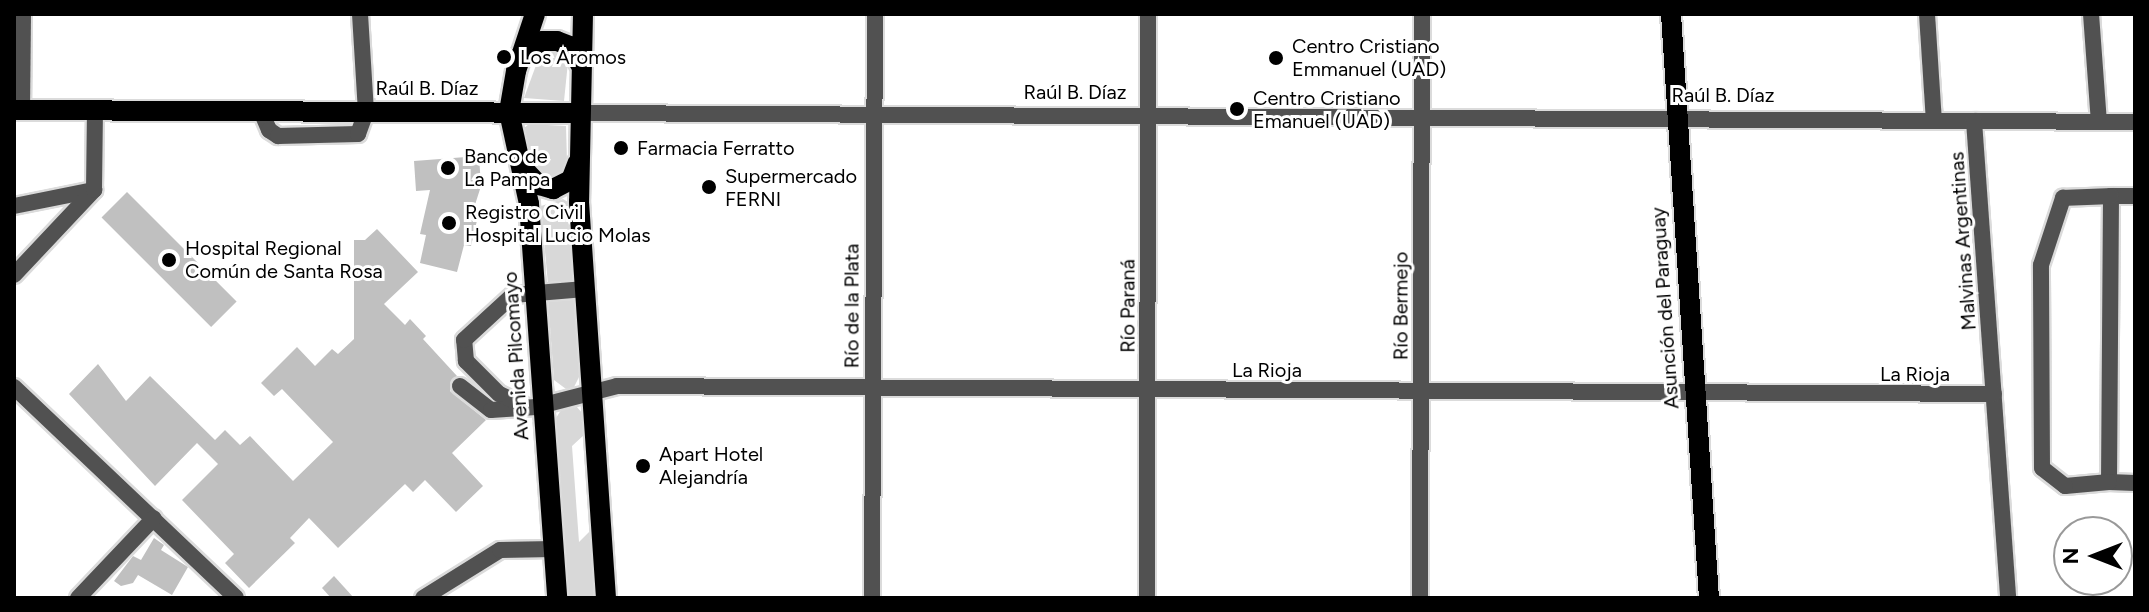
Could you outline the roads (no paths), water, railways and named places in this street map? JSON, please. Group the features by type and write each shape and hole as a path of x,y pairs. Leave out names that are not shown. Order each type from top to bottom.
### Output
{"main road":[{"path":"509,112 521,55 535,14"},
{"path":"583,14 578,160 606,598"},
{"name":"Asunción del Paraguay","path":"1671,14 1709,598"},
{"path":"521,55 542,41 557,41 570,46 580,64"},
{"name":"Raúl B. Díaz","path":"18,110 579,113"},
{"name":"Avenida Pilcomayo","path":"509,112 522,167 536,293 536,406 557,598"},
{"path":"522,167 539,185 557,188 571,180 578,160"}],"street":[{"path":"18,110 23,14"},
{"path":"360,14 366,112"},
{"name":"Río de la Plata","path":"872,598 875,14"},
{"name":"Río Paraná","path":"1147,598 1148,14"},
{"name":"Río Bermejo","path":"1420,598 1422,14"},
{"path":"1927,14 1934,121"},
{"path":"2091,14 2099,122"},
{"path":"14,275 94,190 95,110"},
{"name":"Raúl B. Díaz","path":"579,113 2135,122"},
{"name":"Malvinas Argentinas","path":"1974,121 2008,598"},
{"path":"14,206 94,190"},
{"path":"2109,482 2111,196"},
{"path":"2135,196 2063,198 2041,265 2042,468 2065,486 2135,483"},
{"path":"536,406 495,391 461,349 506,299 585,289"},
{"name":"La Rioja","path":"460,386 487,410 536,406 592,390 872,387 1994,394"},
{"path":"14,387 236,598"},
{"path":"78,598 154,518"},
{"path":"423,598 500,550 553,549"}],"place":[{"name":"Los Aromos","path":"504,57"},
{"name":"Centro Cristiano Emmanuel (UAD)","path":"1276,58"},
{"name":"Centro Cristiano Emanuel (UAD)","path":"1237,109"},
{"name":"Farmacia Ferratto","path":"621,148"},
{"name":"Banco de La Pampa","path":"448,168"},
{"name":"Supermercado FERNI","path":"709,187"},
{"name":"Registro Civil Hospital Lucio Molas","path":"449,223"},
{"name":"Hospital Regional Común de Santa Rosa","path":"169,260"},
{"name":"Apart Hotel Alejandría","path":"643,466"}]}
